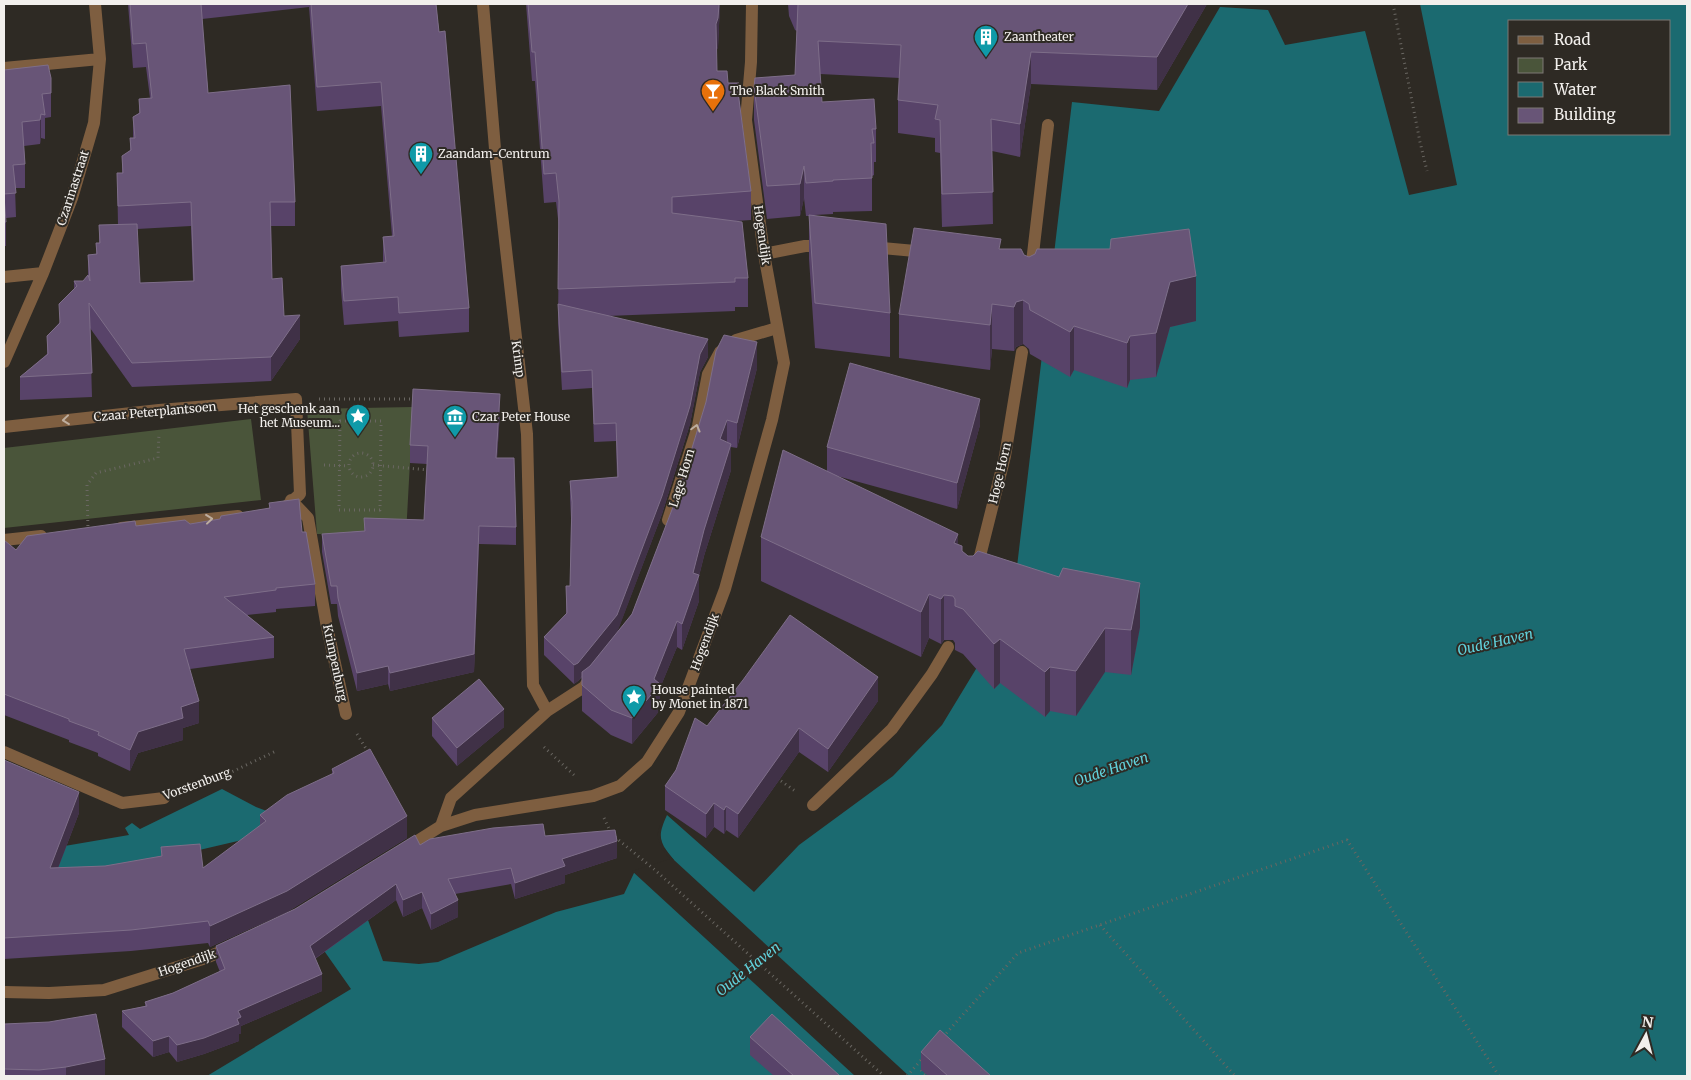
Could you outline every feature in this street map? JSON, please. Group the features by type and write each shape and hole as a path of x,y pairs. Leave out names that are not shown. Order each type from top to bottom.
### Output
{"street":[{"name":"Czarinastraat","path":"4,362 43,273 72,198 94,123 100,59 95,4"},
{"name":"Krimp","path":"483,4 496,161 527,434 533,685 547,711"},
{"name":"Hogendijk","path":"389,858 441,826 475,815 593,796 620,786 647,762 679,712 725,589 772,420 784,363 764,254 746,120 751,62 752,4"},
{"path":"4,68 100,59"},
{"path":"1030,286 1027,262 1048,124"},
{"path":"859,245 936,253"},
{"path":"764,254 805,246 841,246"},
{"path":"4,277 43,273"},
{"name":"Lage Horn","path":"663,535 698,426 708,374 720,352 736,340 778,328"},
{"name":"Hoge Horn","path":"972,584 1005,456 1022,352"},
{"path":"271,513 281,512 291,500 300,494 296,399"},
{"name":"Czaar Peterplantsoen","path":"4,427 159,410 296,399"},
{"name":"Krimpenburg","path":"291,500 308,518 326,622 346,714"},
{"path":"88,531 252,515"},
{"path":"4,540 51,535"},
{"path":"813,804 892,729 932,674 948,647"},
{"path":"441,826 451,798 547,711 584,687 601,665"},
{"name":"Vorstenburg","path":"4,752 122,803 164,798"},
{"name":"Hogendijk","path":"4,992 49,993 104,990 206,958 240,942"}],"path":[{"path":"1393,4 1427,171"},
{"path":"296,399 425,399"},
{"path":"88,531 87,485 96,473 158,458 159,410"},
{"path":"340,421 381,421 381,465 380,510 339,510 340,421"},
{"path":"357,453 366,454 373,464 369,474 362,477 352,474 348,466 350,458 357,453"},
{"path":"373,464 434,470"},
{"name":"Krimpenburg","path":"346,714 370,756"},
{"path":"540,743 574,775"},
{"name":"Vorstenburg","path":"164,798 223,776 276,751"},
{"path":"776,778 784,783"},
{"path":"612,834 655,870 884,1076"},
{"path":"940,1040 1018,953 1347,840 1499,1076"},
{"path":"1100,925 1235,1076"},
{"path":"907,1076 927,1054"},
{"path":"921,1070 927,1076"}],"green space":[{"path":"413,407 406,535 317,534 307,409"},
{"path":"251,419 261,500 4,528 4,448"}],"water":[{"name":"Oude Haven","path":"1420,4 1687,4 1687,1076 207,1076 351,989 313,935 361,901 383,961 419,964 438,962 556,912 624,894 634,873 674,860 661,839 667,815 754,892 799,845 893,776 942,725 979,664 1016,575 1072,102 1159,111 1220,7 1268,10 1285,45 1365,31 1409,195 1457,185"},
{"path":"222,789 256,807 272,813 259,836 195,851 89,880 4,846 47,849 129,835 125,828 132,823 140,829"}],"pier":[{"path":"660,825 663,847 674,860 909,1076 855,1076 632,871 670,859 661,848 657,836"}],"building":[{"path":"130,4 201,4 208,93 290,85 295,202 270,202 272,279 282,278 284,316 300,315 271,357 132,363 89,303 92,373 20,377 48,354 47,336 60,323 59,304 77,286 74,281 83,281 88,275 90,281 88,255 97,254 96,243 100,243 99,225 137,224 140,283 194,281 191,202 118,206 117,173 123,173 122,156 131,150 130,138 135,138 133,117 140,113 139,99 152,98 146,43 133,44"},
{"name":"Zaandam-Centrum","path":"311,4 436,4 439,32 445,31 469,308 399,313 398,297 344,301 341,266 386,262 383,237 394,236 381,82 317,87"},
{"path":"528,4 719,4 716,24 717,71 727,71 728,83 739,83 738,92 751,191 672,197 672,213 742,222 748,278 735,278 735,282 558,289 559,201 556,173 544,174 535,52 532,52"},
{"path":"798,4 1188,4 1157,57 1031,52 1020,124 991,119 993,192 942,194 940,120 935,119 938,105 898,100 901,45 818,41 822,102 874,99 876,129 872,129 874,143 871,143 872,178 806,183 804,166 800,184 767,186 754,87 755,78 795,75"},
{"path":"48,65 51,78 51,93 42,94 45,115 41,114 40,120 22,122 25,164 13,165 16,193 4,194 4,70"},
{"path":"4,196 6,222 4,222"},
{"path":"809,215 886,224 890,313 815,303"},
{"path":"914,228 1001,239 999,249 1021,249 1024,255 1029,257 1035,254 1037,249 1110,249 1111,239 1189,229 1196,276 1170,282 1156,333 1130,336 1127,343 1074,326 1070,332 1030,310 1029,304 1023,300 1016,302 1014,307 992,304 990,325 899,314"},
{"path":"558,304 708,339 700,354 690,406 662,496 617,615 578,663 574,665 544,637 567,613 566,586 570,586 572,502 570,481 618,477 616,423 594,424 592,370 562,372"},
{"path":"724,335 757,342 737,423 727,420 720,439 731,444 704,530 693,573 699,575 682,624 677,621 654,679 660,684 632,718 611,710 582,685 582,672 590,666 632,614 678,494 706,402 716,351"},
{"path":"850,363 980,399 957,483 827,447"},
{"path":"413,389 500,394 496,458 514,458 516,527 479,526 474,654 390,673 388,666 357,673 338,598 337,586 331,586 322,534 365,531 364,518 424,520 428,446 410,445"},
{"path":"783,450 958,534 954,543 962,546 962,551 968,556 973,556 978,551 1059,577 1063,568 1140,583 1131,630 1105,628 1076,671 1050,667 1045,672 1000,639 994,644 963,609 955,606 953,596 944,595 941,599 929,594 921,612 761,537"},
{"path":"299,499 302,532 306,532 315,584 276,588 276,590 224,597 274,637 184,649 199,701 181,707 183,718 138,732 130,750 98,735 99,732 4,694 4,540 16,550 27,536 135,521 136,526 185,520 190,524 220,519 221,516 270,508 269,503"},
{"path":"790,615 878,677 828,749 799,728 738,814 726,806 724,810 714,803 706,814 665,786 676,770 695,718 707,726"},
{"path":"479,679 504,709 457,748 432,718"},
{"path":"370,749 407,816 287,891 210,926 208,921 131,930 4,938 4,760 79,792 50,868 105,866 162,856 161,847 200,844 203,868 266,821 260,815 287,795 334,773 332,769"},
{"path":"543,824 545,836 615,830 617,841 562,859 565,866 515,883 511,868 448,879 458,900 431,914 422,892 403,900 396,884 310,946 322,974 238,1011 241,1017 237,1019 239,1024 204,1038 177,1045 169,1036 153,1041 122,1011 147,1006 145,1002 173,993 225,969 216,946 295,909 415,835 420,845 430,839 493,828"},
{"path":"96,1014 105,1059 39,1070 4,1069 4,1024 49,1022"},
{"path":"772,1014 840,1076 794,1076 750,1037"},
{"path":"940,1030 991,1076 948,1076 921,1052"}],"place":[{"name":"Zaantheater","path":"986,58"},
{"name":"The Black Smith","path":"713,112"},
{"name":"Zaandam-Centrum","path":"421,175"},
{"name":"Het geschenk aan het Museum...","path":"358,437"},
{"name":"Czar Peter House","path":"455,438"},
{"name":"House painted by Monet in 1871","path":"634,718"}]}
